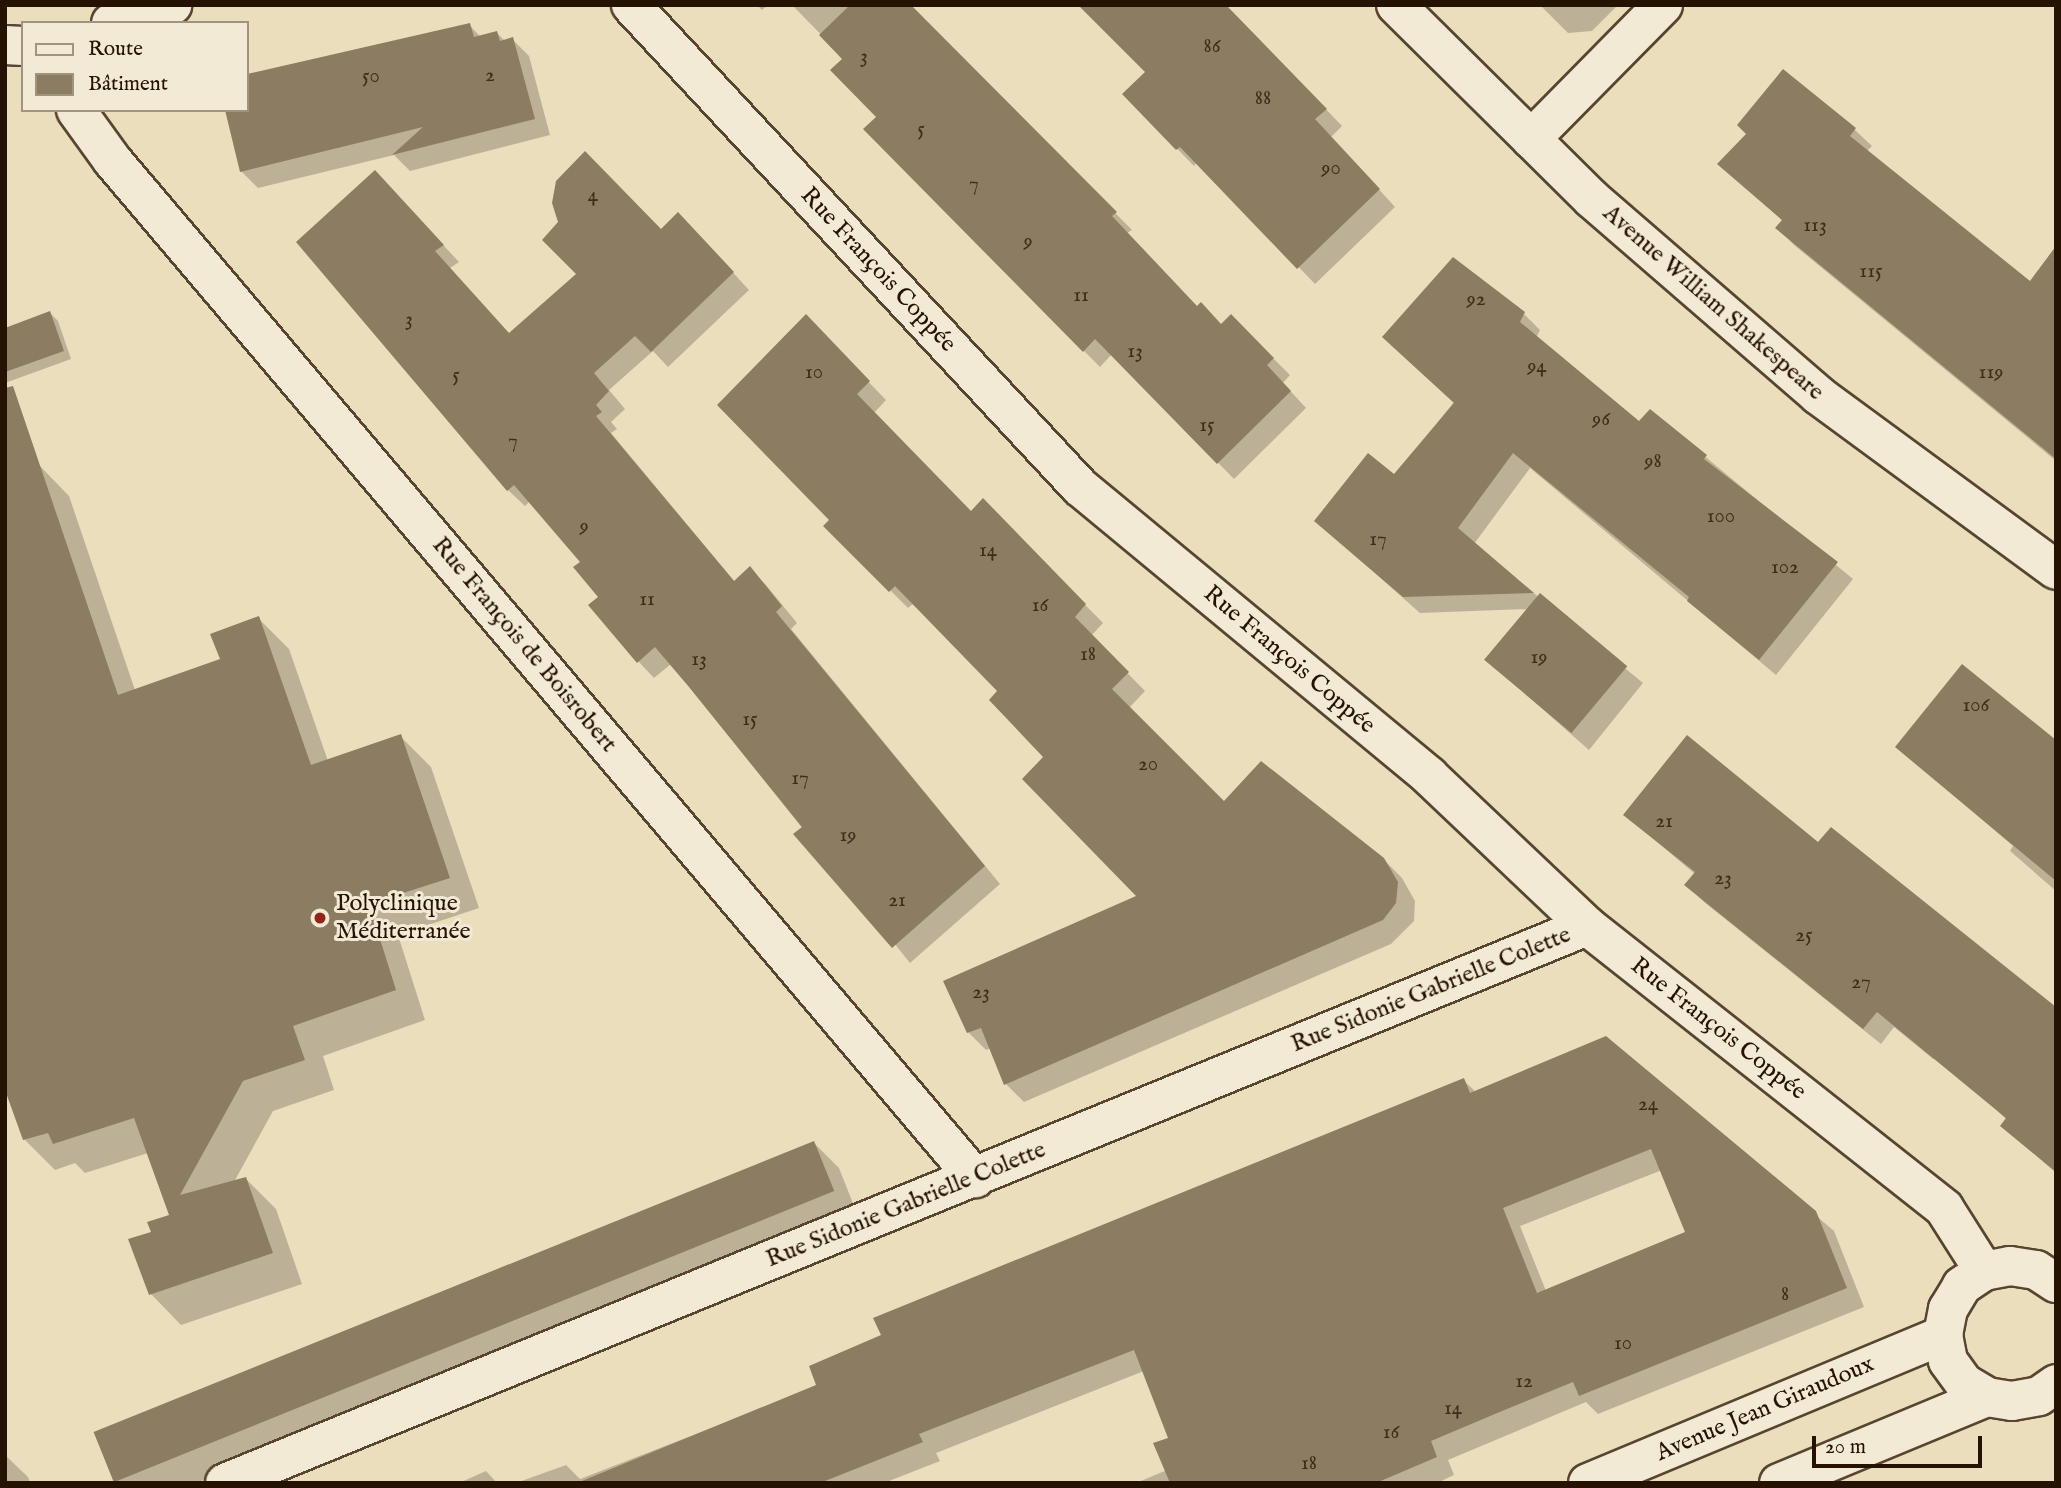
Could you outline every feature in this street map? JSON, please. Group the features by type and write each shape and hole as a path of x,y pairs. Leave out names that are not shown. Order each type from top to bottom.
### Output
{"street":[{"path":"118,21 172,5"},
{"name":"Rue François Coppée","path":"631,5 1080,487 1429,776 1587,926 1944,1208 1984,1271"},
{"name":"Avenue William Shakespeare","path":"1396,5 1592,199 1818,395 2056,570"},
{"path":"1531,139 1663,5"},
{"name":"Rue François de Boisrobert","path":"78,112 121,170 975,1178"},
{"name":"Rue Sidonie Gabrielle Colette","path":"225,1483 1587,926"},
{"path":"2056,1283 2036,1270 2010,1266 1984,1271 1962,1286 1948,1309 1943,1335 1948,1361 1964,1383 1987,1397 2012,1401 2039,1396 2056,1384"},
{"name":"Avenue Jean Giraudoux","path":"1588,1483 1943,1335"},
{"path":"1779,1483 1987,1397"}],"building":[{"path":"850,5 911,5 1117,212 1112,216 1197,306 1201,302 1221,324 1231,314 1274,358 1267,365 1291,391 1217,464 1095,339 1083,352 863,129 876,117 830,70 842,59 819,35"},
{"path":"1078,5 1226,5 1327,109 1315,119 1380,189 1297,269 1180,147 1176,150 1122,94 1145,72"},
{"path":"470,23 474,37 497,31 500,41 513,37 535,119 392,155 423,127 240,172 225,112 248,112 248,74"},
{"path":"1783,69 1856,128 1850,136 2030,281 2056,246 2056,459 1775,228 1782,220 1717,164 1746,134 1737,125"},
{"path":"585,151 661,229 678,212 734,272 651,352 635,336 594,373 609,391 596,405 602,412 596,416 734,581 750,566 782,606 776,612 985,866 892,948 793,834 802,827 689,687 655,647 637,663 588,605 598,597 573,567 580,562 514,485 507,491 296,242 375,170 444,245 435,251 509,333 576,274 542,240 558,222 552,203 556,181"},
{"path":"1453,257 1525,312 1520,322 1639,421 1650,409 1707,455 1704,459 1838,562 1759,660 1687,601 1689,597 1513,453 1458,528 1534,593 1403,597 1314,521 1368,453 1394,474 1454,403 1382,337"},
{"path":"50,311 64,351 5,372 5,328"},
{"path":"806,314 870,381 857,394 971,511 983,498 1086,604 1075,617 1129,672 1112,689 1224,801 1261,761 1384,858 1398,882 1396,903 1383,920 1004,1085 981,1028 967,1033 943,981 1136,896 1022,779 1043,757 989,700 997,691 895,586 889,592 823,526 829,520 717,405"},
{"path":"13,386 118,695 220,659 210,634 259,616 311,765 401,734 450,878 369,904 396,990 293,1026 305,1060 243,1081 180,1195 246,1177 273,1253 149,1295 128,1239 151,1232 147,1222 169,1215 134,1118 53,1144 48,1133 23,1140 5,1090 5,388"},
{"path":"1540,593 1627,666 1571,733 1484,660"},
{"path":"1962,664 2056,740 2056,881 1895,747"},
{"path":"1687,735 1818,842 1831,827 2056,1007 2056,1172 2000,1126 2006,1118 1877,1012 1863,1029 1684,885 1695,872 1623,815"},
{"path":"1606,1036 1816,1211 1847,1288 1579,1396 1573,1382 1502,1411 1431,1441 1437,1457 1376,1483 1170,1483 1153,1443 1168,1438 1134,1350 919,1434 923,1442 820,1483 577,1483 816,1385 809,1366 881,1335 873,1318 1464,1078 1470,1093","holes":["1651,1149 1685,1232 1537,1293 1503,1208"]},
{"path":"814,1141 834,1191 114,1482 94,1432"}],"place":[{"name":"Polyclinique Méditerranée","path":"320,918"}]}
